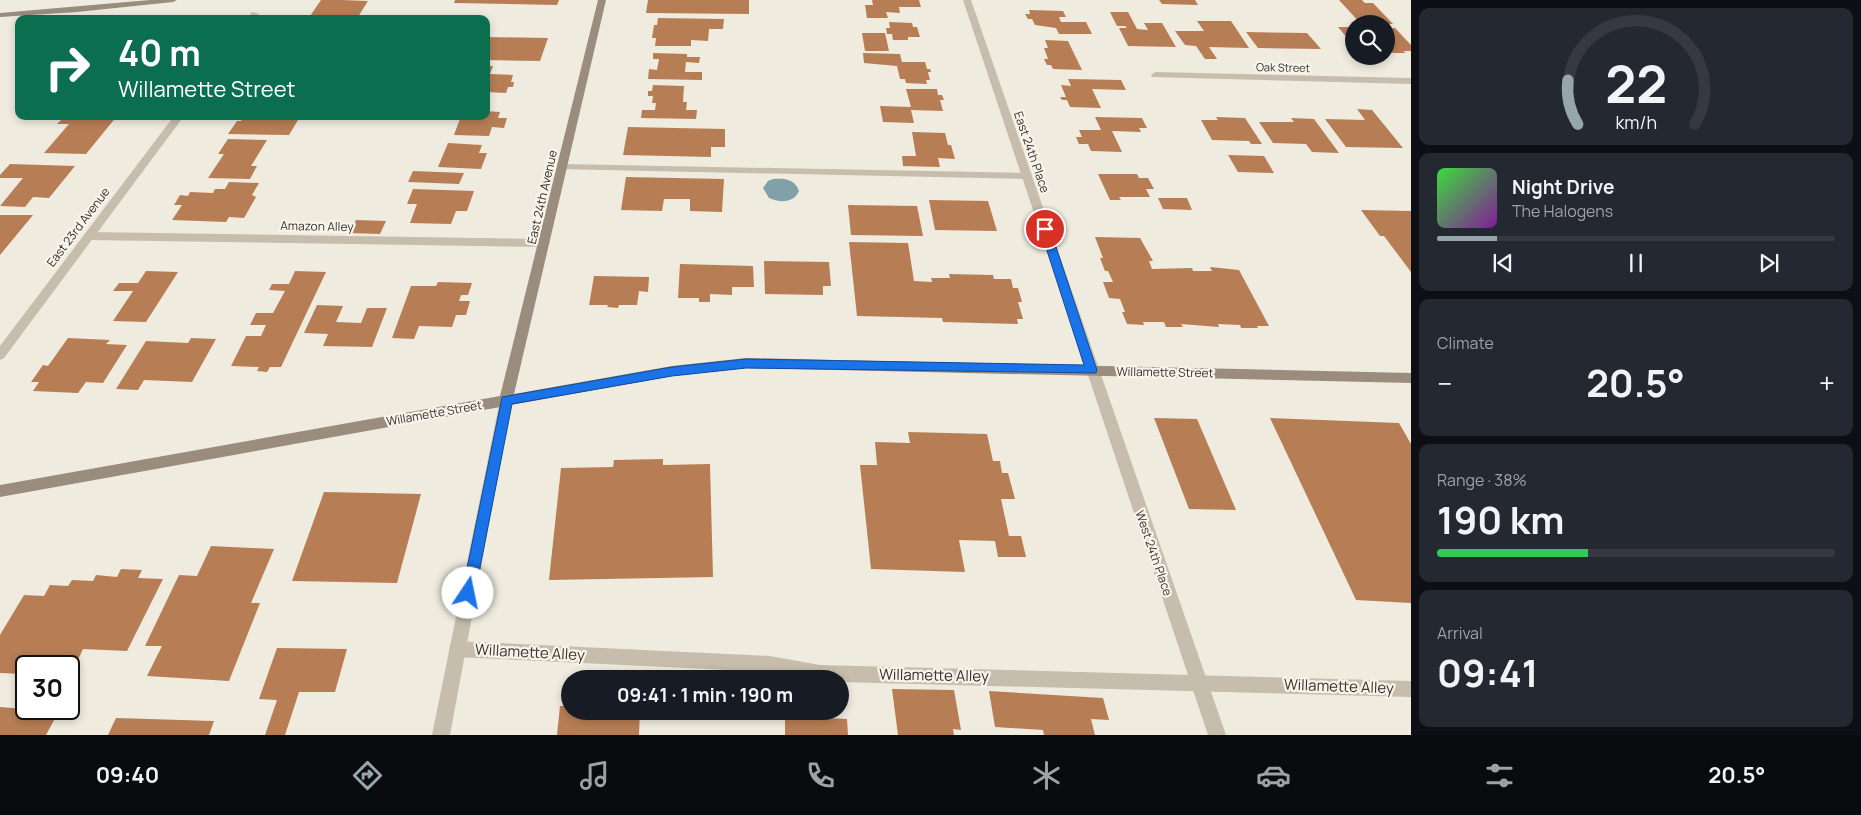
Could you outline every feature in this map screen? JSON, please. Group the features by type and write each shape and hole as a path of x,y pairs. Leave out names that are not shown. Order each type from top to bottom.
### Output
{"main road":[{"path":"0,15 77,10 173,0"},
{"name":"East 24th Avenue","path":"506,400 602,0"},
{"name":"Willamette Street","path":"0,491 672,371 746,363 1411,378"}],"street":[{"name":"East 24th Place","path":"967,0 1092,370"},
{"name":"Oak Street","path":"1156,75 1411,81"},
{"name":"East 23rd Avenue","path":"0,355 176,120"},
{"path":"562,167 1027,176"},
{"name":"Amazon Alley","path":"89,236 544,243"},
{"name":"West 24th Place","path":"1092,370 1217,735"},
{"path":"441,735 506,400"},
{"name":"Willamette Alley","path":"457,649 770,664 820,673 1411,689"}],"water":[{"path":"773,179 789,180 795,184 799,191 797,195 786,201 769,198 763,188 768,181"}],"building":[{"path":"321,0 368,1 359,15 311,15"},
{"path":"455,0 559,0 557,5 454,3"},
{"path":"648,0 749,0 749,14 646,13"},
{"path":"872,0 919,0 921,7 899,7 900,13 886,12 888,18 867,18 865,5 873,5"},
{"path":"1159,0 1195,0 1198,5 1162,4"},
{"path":"1339,0 1362,0 1365,3 1373,3 1384,15 1353,15"},
{"path":"1029,10 1063,11 1066,17 1059,17 1061,22 1086,22 1092,34 1059,34 1056,28 1035,25 1032,19 1028,19 1025,14 1030,14"},
{"path":"1110,12 1128,12 1137,29 1148,30 1144,23 1162,23 1176,47 1128,46 1119,28 1127,28 1125,26 1117,26"},
{"path":"658,18 724,19 723,29 709,29 708,41 691,40 691,46 655,46 656,38 652,38 654,25 657,25"},
{"path":"1197,21 1231,21 1249,48 1209,47 1217,59 1205,59 1196,46 1185,45 1175,31 1204,31"},
{"path":"889,22 912,23 913,27 917,27 920,37 908,37 908,40 893,40 892,34 887,34 886,28 890,28"},
{"path":"1338,27 1345,27 1345,35"},
{"path":"1395,28 1411,45 1411,51 1403,51 1406,53 1395,53"},
{"path":"1246,32 1307,33 1321,49 1258,48"},
{"path":"862,33 885,33 889,51 865,51"},
{"path":"490,37 548,38 540,61 490,60"},
{"path":"1045,40 1068,41 1082,70 1053,69 1051,65 1047,65 1044,59 1048,59 1044,48 1048,48"},
{"path":"653,53 687,54 687,57 700,57 699,63 686,62 685,72 702,72 702,80 648,79 649,69 657,70 659,59 653,59"},
{"path":"863,53 900,54 902,62 925,62 927,69 930,69 931,72 928,72 930,80 926,80 927,84 906,83 905,79 900,79 897,66 864,63"},
{"path":"490,74 513,75 511,82 514,82 513,87 508,87 506,93 490,92"},
{"path":"1068,79 1121,80 1126,90 1092,89 1101,108 1070,107 1067,100 1062,100 1060,97 1066,97 1061,85 1071,86"},
{"path":"653,85 684,86 683,102 687,102 686,110 697,110 696,119 641,118 642,110 655,110 656,103 652,103 653,96 648,96 648,91 652,91"},
{"path":"906,89 937,89 938,95 942,95 944,100 940,100 943,111 911,110 914,123 883,122 880,106 911,107"},
{"path":"1357,109 1372,110 1403,148 1346,147 1325,119 1365,120"},
{"path":"490,111 500,112 498,118 507,118 504,128 492,127 489,136 454,135 460,120 490,120"},
{"path":"1095,117 1142,118 1147,128 1139,128 1141,132 1112,131 1122,152 1091,151 1088,144 1079,144 1076,137 1082,137 1079,130 1101,130"},
{"path":"1216,117 1245,118 1262,144 1251,144 1249,141 1212,140 1201,120 1218,120"},
{"path":"1291,118 1314,119 1339,153 1312,152 1306,144 1273,143 1259,122 1294,122"},
{"path":"61,120 114,120 86,154 44,153 69,124 57,124"},
{"path":"298,120 289,135 228,134 237,121"},
{"path":"628,127 725,129 725,147 711,147 711,157 623,155"},
{"path":"912,132 945,133 948,145 951,145 955,159 938,158 940,167 903,166 902,156 916,156"},
{"path":"228,139 267,140 251,166 257,166 250,179 208,178 224,154 218,154"},
{"path":"448,143 482,145 479,153 487,153 481,169 438,167"},
{"path":"1228,155 1264,156 1274,173 1238,172"},
{"path":"10,164 75,166 49,198 33,197 25,207 0,206 23,178 0,178 0,175"},
{"path":"413,171 464,173 459,184 408,182"},
{"path":"1098,174 1137,174 1139,178 1148,178 1154,189 1146,189 1150,197 1119,197 1121,200 1110,200"},
{"path":"626,177 724,179 722,212 690,211 690,199 664,199 662,211 621,210"},
{"path":"229,182 259,183 252,195 256,197 244,218 229,217 226,222 172,220 182,205 174,205 180,195 188,196 190,192 213,193 215,189 225,189"},
{"path":"413,189 474,191 467,211 456,211 451,224 410,223 417,204 407,204"},
{"path":"1158,198 1187,198 1192,210 1163,209"},
{"path":"929,200 988,201 997,231 935,230"},
{"path":"848,205 917,206 923,236 851,235"},
{"path":"1361,210 1411,211 1411,272 1384,236 1380,236"},
{"path":"0,215 33,215 0,255"},
{"path":"356,220 386,221 380,234 350,233"},
{"path":"1095,237 1140,238 1153,261 1149,261 1152,269 1192,268 1193,271 1212,271 1210,267 1239,270 1269,326 1241,328 1240,325 1218,324 1219,327 1181,324 1183,327 1166,327 1164,322 1143,322 1144,325 1127,324 1122,312 1125,312 1120,299 1109,298 1103,282 1113,282 1108,271 1105,271 1100,258 1103,258"},
{"path":"849,242 908,243 914,281 932,282 931,278 950,278 949,274 993,275 994,279 1011,279 1013,288 1018,288 1022,302 1018,302 1023,319 1017,319 1018,324 943,322 942,318 857,316"},
{"path":"764,261 829,262 831,286 823,286 823,295 765,294"},
{"path":"680,264 753,266 754,287 732,287 732,295 710,294 710,302 699,302 699,298 678,298"},
{"path":"146,271 178,272 146,322 113,321 133,291 113,291 119,283 138,283"},
{"path":"295,271 326,272 281,367 270,367 267,372 257,371 259,367 231,366 246,336 261,336 266,325 250,325 256,313 273,313 285,291 269,290 272,284 289,284"},
{"path":"594,276 649,277 648,292 639,291 637,305 619,305 618,308 607,307 608,305 589,305"},
{"path":"438,282 472,283 468,295 461,295 459,301 470,301 466,315 456,315 452,327 419,326 414,339 392,338 411,286 436,286"},
{"path":"317,305 343,306 336,322 361,323 367,308 387,308 372,347 323,346 328,334 304,333"},
{"path":"68,338 110,340 106,344 127,345 103,383 86,382 78,393 33,391 39,382 31,382 43,365 48,366"},
{"path":"191,338 216,339 192,382 144,380 138,390 116,389 146,341 188,343"},
{"path":"1154,418 1197,419 1236,510 1189,509"},
{"path":"1270,418 1399,423 1411,444 1411,603 1356,600"},
{"path":"908,432 987,434 993,461 1000,461 1002,473 1008,473 1015,499 1001,499 1009,536 1021,536 1026,557 998,557 995,541 959,540 965,572 871,569 860,465 877,465 875,442 910,443"},
{"path":"663,459 663,465 710,464 713,577 549,580 561,468 613,467 614,460"},
{"path":"324,492 421,494 397,583 292,581"},
{"path":"211,546 274,549 251,603 260,603 229,681 147,676 162,646 145,646 179,575 197,576"},
{"path":"121,569 142,570 138,578 163,579 127,651 83,649 80,656 15,655 15,674 0,673 0,635 24,595 44,596 50,585 68,586 72,580 93,581 96,575 117,577"},
{"path":"277,648 347,649 335,692 299,692 285,735 265,735 277,700 259,699"},
{"path":"892,689 954,690 961,730 953,729 954,735 898,735"},
{"path":"989,691 1103,698 1109,720 1091,719 1095,735 1044,735 1043,730 995,727"},
{"path":"560,706 561,720 640,720 639,735 557,735"},
{"path":"0,707 15,708 15,720 54,720 46,735 0,735"},
{"path":"116,718 214,721 209,735 108,735"},
{"path":"785,720 847,720 848,735 785,735"}],"route":[{"path":"468,593 506,400 672,371 746,363 1092,370 1045,229"}]}
